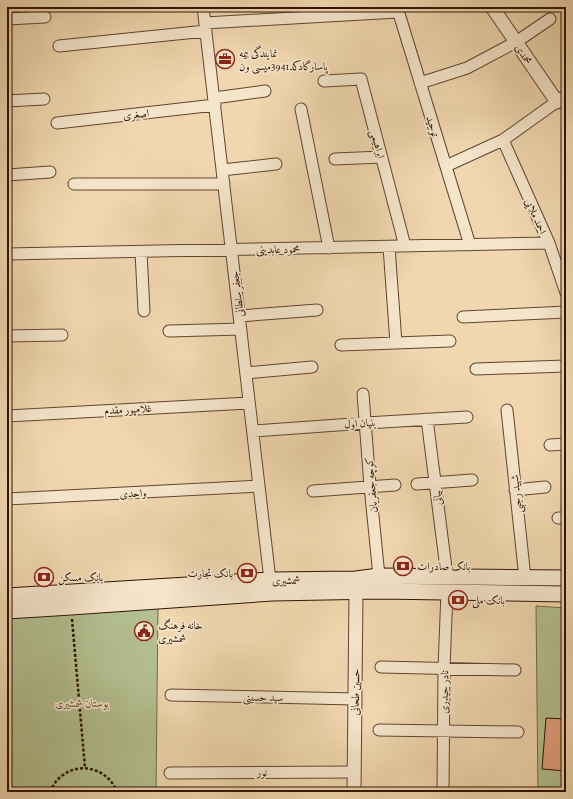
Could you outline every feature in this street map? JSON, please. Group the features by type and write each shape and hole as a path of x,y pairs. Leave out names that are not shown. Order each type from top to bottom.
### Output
{"main road":[{"name":"شمشیری","path":"356,585 379,576 566,578"},
{"path":"379,576 380,591"},
{"path":"447,576 447,592"},
{"path":"525,578 526,594"},
{"name":"شمشیری","path":"7,596 271,586 356,585 380,591 566,594"},
{"name":"شمشیری","path":"7,611 71,607 271,586"}],"street":[{"name":"جعفر سلطانی","path":"203,7 271,586"},
{"name":"محمدی","path":"492,7 516,42 561,99"},
{"path":"59,46 206,27 398,10"},
{"name":"توحید","path":"398,10 470,245"},
{"path":"7,19 45,17"},
{"path":"420,83 467,68 516,42 550,19"},
{"name":"ابراهیمی","path":"324,81 361,79 405,246"},
{"name":"اصغری","path":"57,123 214,102 265,91"},
{"path":"7,101 44,99"},
{"path":"446,166 503,140 561,99"},
{"path":"300,109 329,248"},
{"name":"احمد ملایی","path":"503,140 549,244 566,293"},
{"path":"335,159 382,157"},
{"path":"222,170 276,164"},
{"path":"7,175 50,172"},
{"path":"74,184 224,184"},
{"name":"محمود عابدینی","path":"7,254 549,244"},
{"path":"389,247 396,343"},
{"path":"141,252 144,311"},
{"path":"239,316 317,310"},
{"path":"463,317 566,312"},
{"path":"169,331 241,329"},
{"path":"7,336 62,335"},
{"path":"341,345 450,340"},
{"path":"476,370 566,366"},
{"path":"246,373 312,367"},
{"name":"کوچه جعفریان","path":"363,394 379,576"},
{"name":"غلامپور مقدم","path":"7,416 249,403"},
{"name":"شهید رجبی","path":"507,410 525,578"},
{"name":"بنیان اول","path":"253,431 467,417"},
{"name":"بیانی","path":"427,419 447,576"},
{"path":"550,445 566,444"},
{"path":"417,484 472,480"},
{"path":"313,491 396,485"},
{"name":"واحدی","path":"7,499 259,486"},
{"path":"515,490 545,487"},
{"name":"حسین طحانی","path":"354,792 356,585"},
{"name":"نادر حیدری","path":"443,792 444,668 447,592"},
{"path":"381,667 515,670"},
{"name":"سید حسینی","path":"171,695 355,700"},
{"path":"379,730 518,732"},
{"name":"نور","path":"170,773 354,772"}],"path":[{"path":"71,607 85,768"},
{"path":"50,792 55,782 63,774 85,768 97,771 107,777 115,786 117,792"}],"green space":[{"name":"بوستان شمشیری","path":"158,606 156,792 7,792 7,614"},
{"path":"536,606 566,608 566,792 538,792"}],"building":[{"path":"546,718 566,719 566,771 542,769"}],"place":[{"name":"نمایندگی بیمه پاسارگادکد3941میسی ون","path":"225,59"},
{"name":"بانک صادرات","path":"403,566"},
{"name":"بانک تجارت","path":"247,573"},
{"name":"بانک مسکن","path":"44,577"},
{"name":"بانک ملی","path":"458,600"},
{"name":"خانه فرهنگ شمشیری","path":"144,631"}]}
